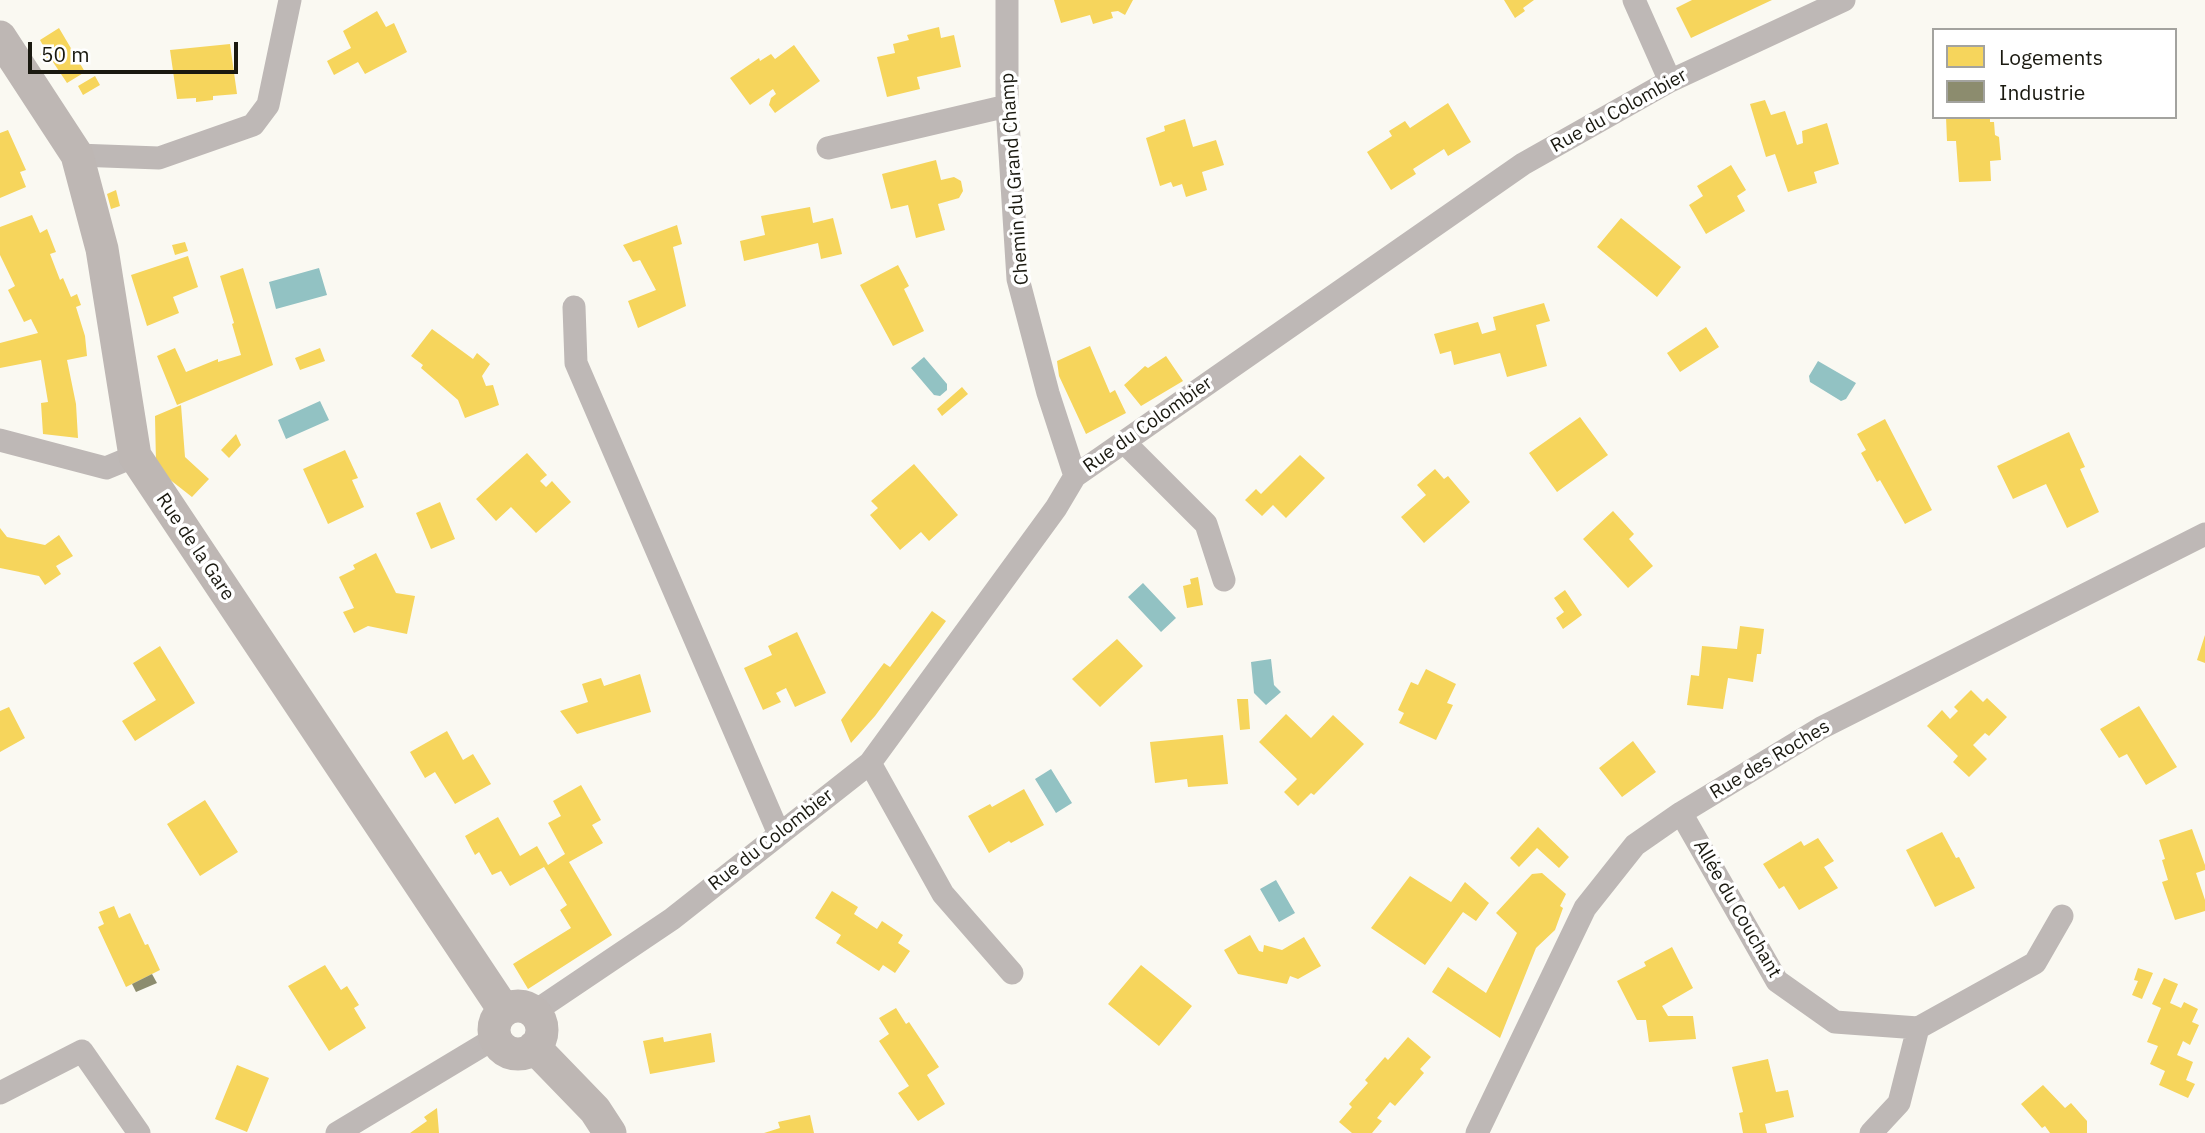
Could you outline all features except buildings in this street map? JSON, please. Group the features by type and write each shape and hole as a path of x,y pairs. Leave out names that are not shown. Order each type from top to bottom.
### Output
{"street":[{"path":"78,155 159,158 253,125 268,105 290,0"},
{"name":"Chemin du Grand Champ","path":"1007,0 1007,106 1018,279 1048,393 1075,476"},
{"path":"1634,0 1670,81"},
{"name":"Rue du Colombier","path":"337,1133 672,919 870,763 1056,508 1075,476 1523,164 1670,81 1844,0"},
{"name":"Rue de la Gare","path":"0,37 78,155 102,249 135,456 511,1020"},
{"path":"828,148 1007,106"},
{"path":"574,307 576,363 779,834"},
{"path":"0,440 106,468 135,456"},
{"path":"1124,442 1206,524 1224,580"},
{"name":"Rue des Roches","path":"1477,1133 1585,908 1635,845 1681,813 1821,728 2205,534"},
{"path":"870,763 943,894 1012,972"},
{"name":"Allée du Couchant","path":"1681,813 1777,981 1835,1022 1918,1028"},
{"path":"1871,1133 1899,1103 1918,1028 2035,964 2062,916"},
{"path":"511,1020 505,1050 512,1053 528,1051 534,1047 595,1110 610,1133"},
{"path":"0,1093 82,1051 139,1133"}],"water":[{"path":"319,268 327,295 276,309 269,282"},
{"path":"924,357 947,384 947,390 940,396 934,395 911,368"},
{"path":"1818,361 1856,383 1846,399 1841,401 1810,382 1809,376"},
{"path":"320,401 329,420 286,439 278,420"},
{"path":"1143,583 1176,618 1161,632 1128,597"},
{"path":"1271,659 1274,685 1281,692 1266,705 1254,693 1251,662"},
{"path":"1051,769 1072,803 1056,813 1035,779"},
{"path":"1276,880 1295,913 1279,922 1260,889"}]}
